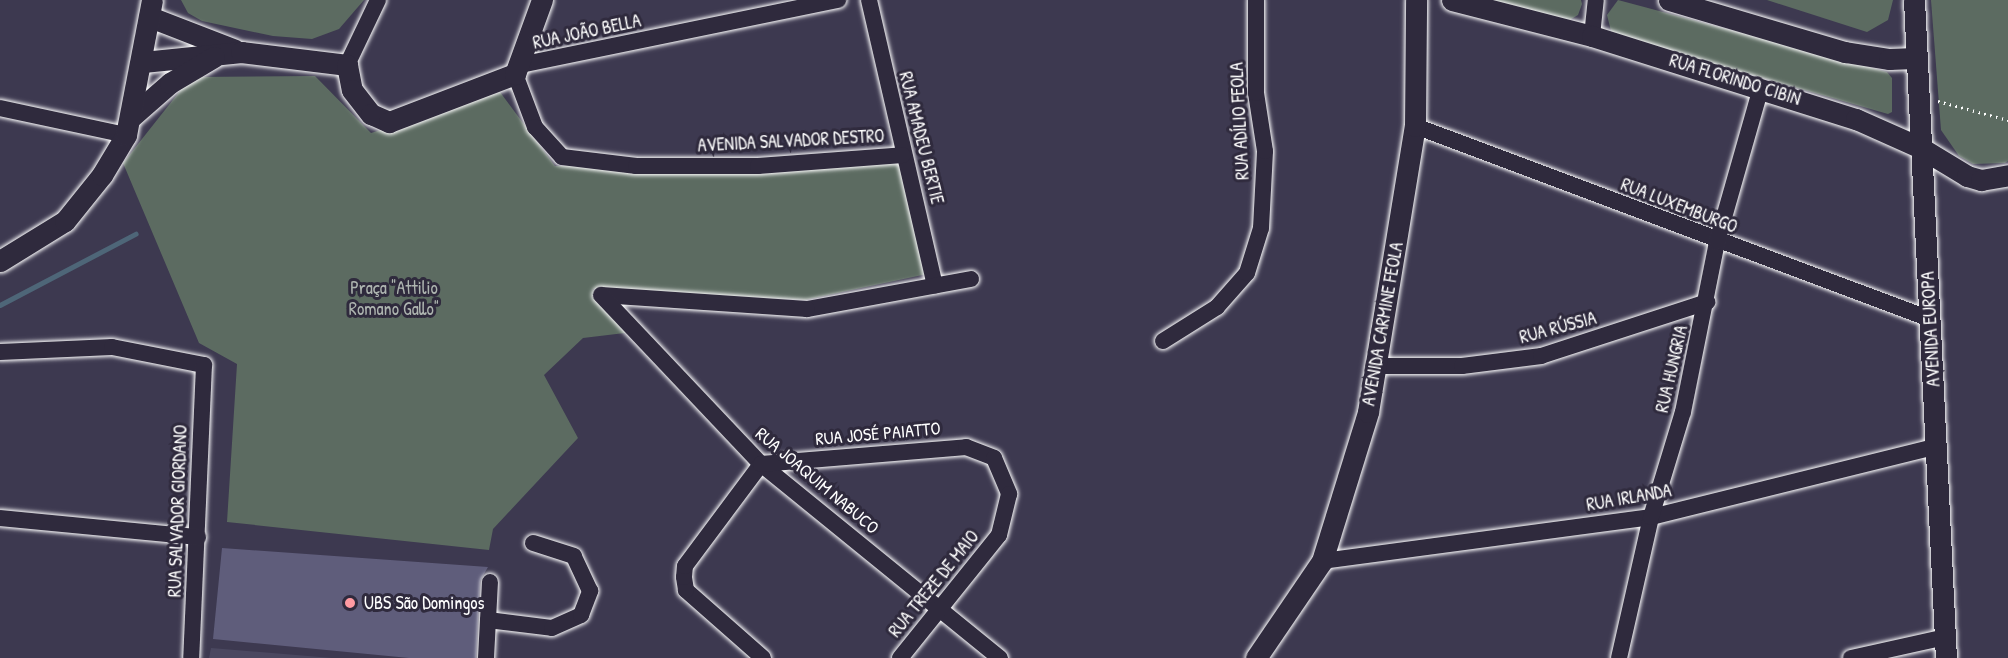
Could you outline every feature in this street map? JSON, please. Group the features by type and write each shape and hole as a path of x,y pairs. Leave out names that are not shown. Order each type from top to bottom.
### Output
{"main road":[{"path":"142,62 231,53 347,65 352,90 371,114 389,122 517,70 542,0"},
{"name":"AVENIDA CARMINE FEOLA","path":"1256,658 1322,561 1379,366 1415,126 1416,0"},
{"name":"RUA FLORINDO CIBIN","path":"1452,0 1592,36 1856,118 1921,148 1967,176 1982,180 2008,175"},
{"path":"1669,0 1845,52 1889,59 1916,58"},
{"name":"AVENIDA EUROPA","path":"1914,0 1946,648"},
{"path":"0,261 65,221 102,175 128,126 151,9 231,53"},
{"path":"128,126 170,83 231,53"}],"street":[{"path":"347,65 378,0"},
{"name":"RUA JOÃO BELLA","path":"517,70 838,0"},
{"name":"RUA AMADEU BERTIE","path":"869,0 935,285"},
{"name":"RUA ADÍLIO FEOLA","path":"1163,341 1217,307 1247,273 1261,228 1264,151 1256,93 1256,0"},
{"path":"1592,36 1596,0"},
{"name":"AVENIDA SALVADOR DESTRO","path":"517,70 535,127 562,157 636,166 758,166 903,154"},
{"name":"RUA HUNGRIA","path":"1619,658 1651,517 1683,412 1707,302 1717,242 1761,88"},
{"path":"0,108 128,126"},
{"name":"RUA LUXEMBURGO","path":"1415,126 1717,242 1930,319"},
{"path":"935,285 971,279"},
{"name":"RUA JOAQUIM NABUCO","path":"935,285 807,309 602,293 602,298 761,464 1000,658"},
{"name":"RUA RÚSSIA","path":"1379,366 1462,366 1541,356 1707,302"},
{"name":"RUA SALVADOR GIORDANO","path":"0,352 112,347 204,365 191,658"},
{"name":"RUA IRLANDA","path":"1322,561 1651,517 1936,446"},
{"name":"RUA JOSÉ PAIATTO","path":"761,464 966,447 994,458 1009,495 999,535"},
{"path":"761,464 685,566 686,590 763,658"},
{"path":"0,518 198,537"},
{"name":"RUA TREZE DE MAIO","path":"900,658 999,535"},
{"path":"488,620 552,628 580,615 590,591 574,556 533,543"},
{"path":"486,658 490,582"},
{"path":"1851,658 1946,648"}],"path":[{"path":"1918,105 1936,101 1963,105 2008,120"}],"shaded area":[{"path":"211,648 332,658 209,658"}],"green space":[{"path":"181,0 364,0 339,29 312,39 273,36 202,21 188,13"},
{"path":"1491,0 1581,0 1582,4 1578,15 1568,21"},
{"path":"1618,0 1887,72 1892,78 1892,112 1888,114 1612,35 1607,15"},
{"path":"1767,0 1893,0 1888,20 1867,32"},
{"path":"1931,0 2008,0 2008,161 2005,163 1973,164 1959,156 1941,130"},
{"name":"Praça \"Attilio Romano Gallo\"","path":"315,76 371,133 500,92 555,166 713,166 903,155 927,274 805,300 593,289 633,332 583,338 544,375 578,438 493,529 489,550 227,522 237,364 199,343 123,163 191,77"}],"building":[{"name":"UBS São Domingos","path":"222,548 488,567 480,581 476,658 409,658 213,639"}],"waterway":[{"path":"0,305 135,234"}],"place":[{"name":"UBS São Domingos","path":"350,603"}]}
